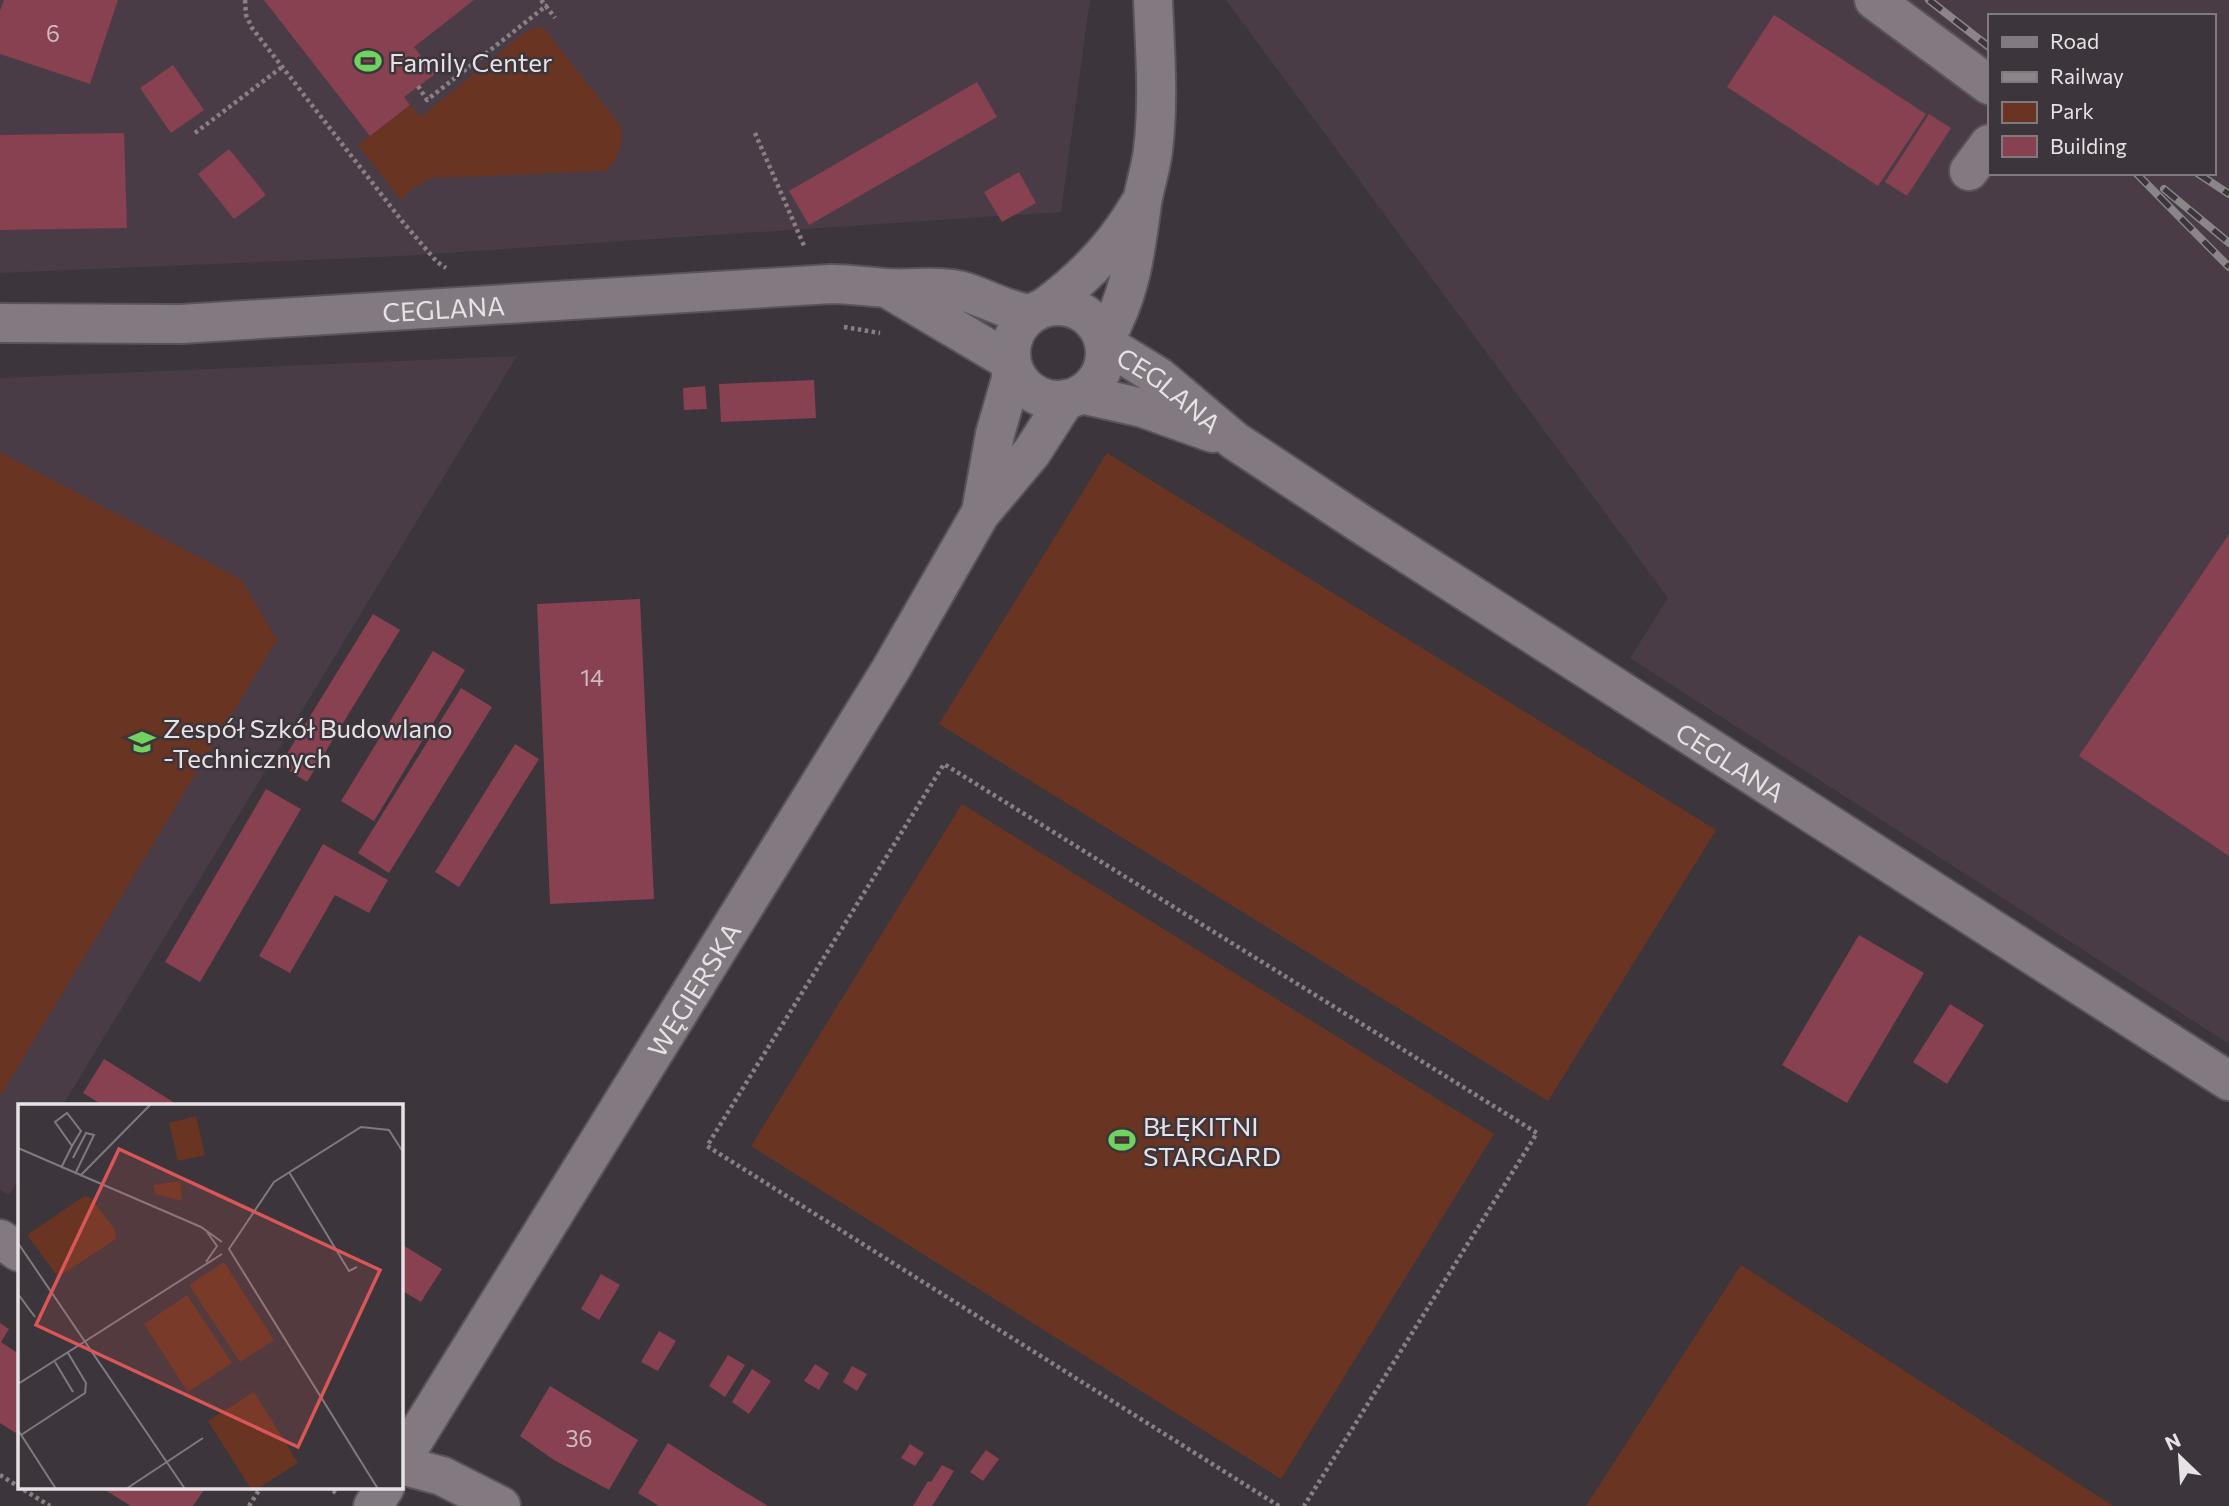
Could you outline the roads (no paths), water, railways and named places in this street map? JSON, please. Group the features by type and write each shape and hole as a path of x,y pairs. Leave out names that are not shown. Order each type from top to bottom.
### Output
{"street":[{"path":"1104,341 1117,319 1132,276 1143,197 1153,151 1156,103 1153,0"},
{"path":"1874,0 1988,84"},
{"path":"1038,310 1059,305 1074,308 1088,315 1098,327 1104,341 1106,356 1102,371 1094,385 1074,397 1048,399 1031,392 1018,379 1011,362 1011,344 1018,327 1038,310 1071,288 1098,259 1128,225 1143,197"},
{"name":"CEGLANA","path":"0,323 181,324 831,284 888,288 935,287 971,293 1020,312 1038,310"},
{"name":"CEGLANA","path":"888,288 1011,362"},
{"name":"CEGLANA","path":"1104,341 1159,377 1235,441 2229,1081"},
{"name":"WĘGIERSKA","path":"980,514 995,434 1011,379 1011,362"},
{"name":"CEGLANA","path":"1074,397 1143,408 1235,441"},
{"name":"WĘGIERSKA","path":"402,1461 891,669 980,514 1074,397"},
{"path":"0,1239 18,1251"},
{"path":"402,1463 442,1476 501,1506"},
{"path":"373,1506 384,1488"}],"railway":[{"path":"1929,0 1988,46"},
{"path":"2138,175 2229,267"},
{"path":"2200,175 2229,194"},
{"path":"2164,189 2229,243"}],"place":[{"name":"Family Center","path":"368,61"},
{"name":"Zespół Szkół Budowlano -Technicznych","path":"142,742"},
{"name":"BŁĘKITNI STARGARD","path":"1122,1140"}]}
